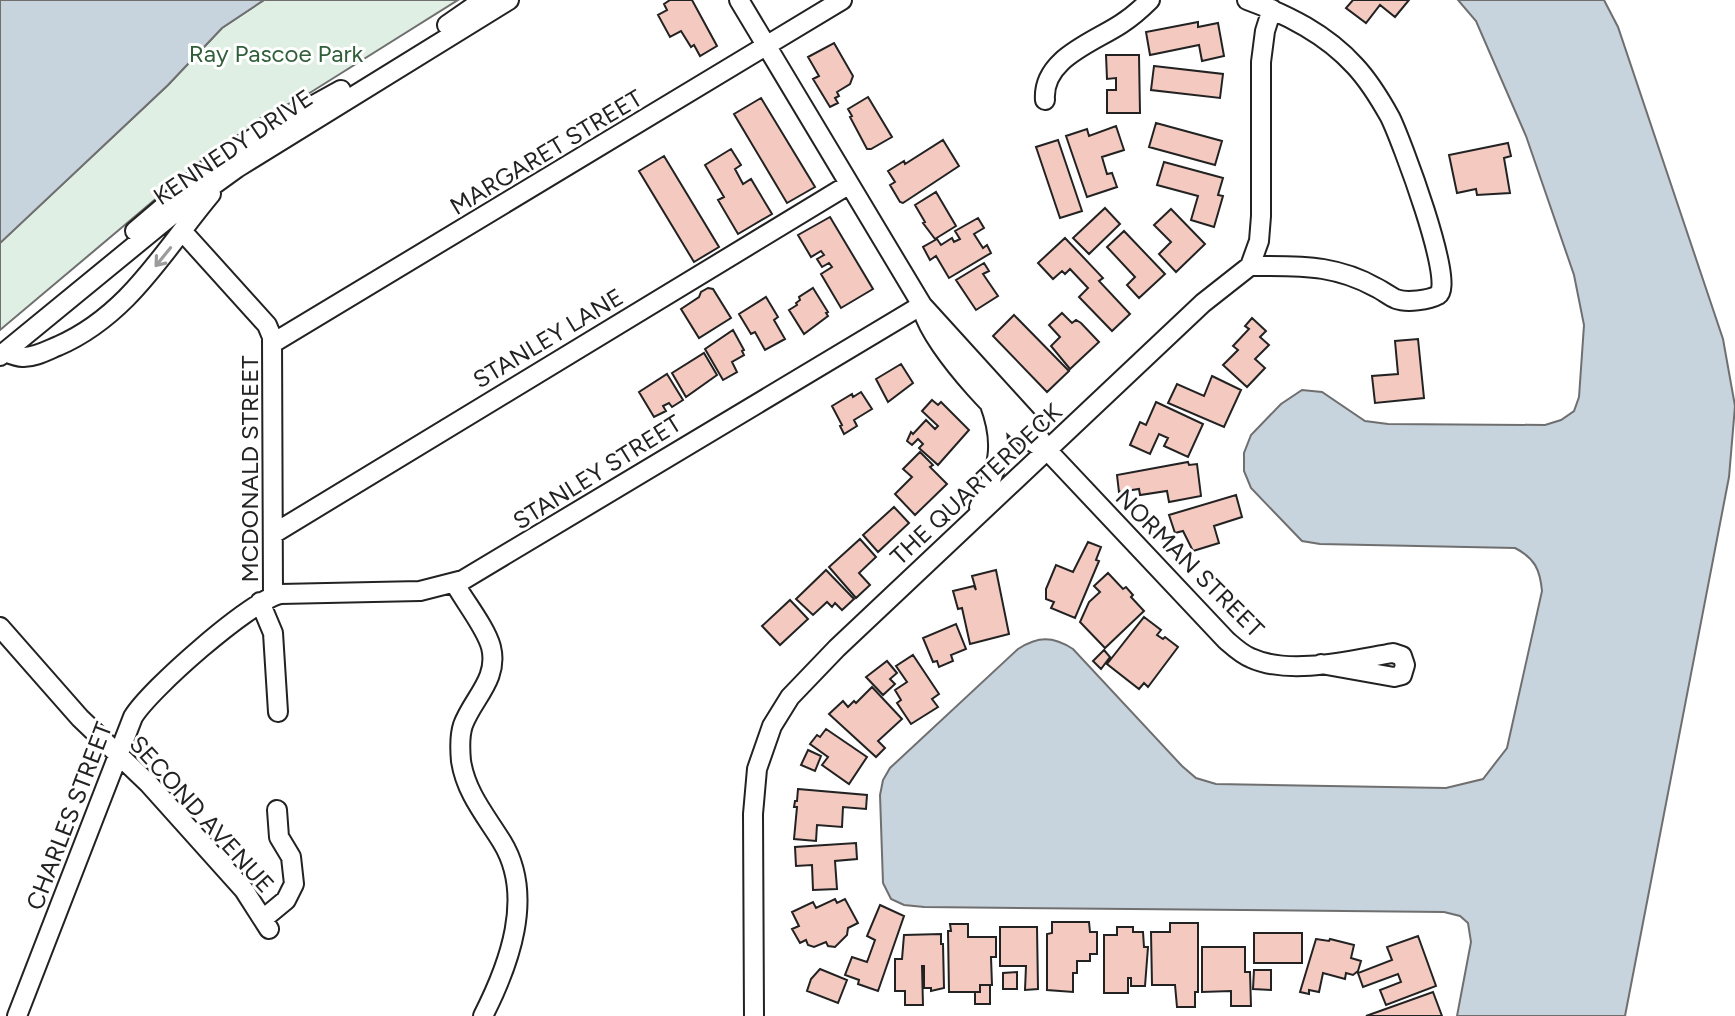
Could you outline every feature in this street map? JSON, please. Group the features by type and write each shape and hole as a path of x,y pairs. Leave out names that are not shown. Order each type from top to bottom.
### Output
{"street":[{"name":"KENNEDY DRIVE","path":"2,350 202,174 243,144 408,51 483,0"},
{"name":"KENNEDY DRIVE","path":"2,350 172,215 253,158 509,0"},
{"name":"NORMAN STREET","path":"739,0 922,305 1032,426 1047,450 1242,654 1264,663 1321,664"},
{"name":"MARGARET STREET","path":"273,343 842,0"},
{"path":"1045,100 1046,81 1058,64 1150,0"},
{"path":"1247,0 1272,9 1301,24 1332,45 1362,74 1381,102 1396,129 1440,259 1443,285 1437,296 1403,300 1354,277 1333,271 1309,267 1250,266 1259,241 1261,216 1261,53 1272,9"},
{"path":"2,350 23,358 30,357 68,341 98,323 138,288 215,189 253,158"},
{"name":"STANLEY LANE","path":"273,534 848,185"},
{"name":"MCDONALD STREET","path":"183,232 267,325 273,343 273,534 266,599 273,633 278,712"},
{"name":"THE QUARTERDECK","path":"754,1016 753,814 757,769 772,726 790,697 971,521 1203,303 1250,266"},
{"name":"NORMAN STREET","path":"922,305 932,335 1022,435 1047,450"},
{"name":"STANLEY STREET","path":"266,599 294,592 420,591 455,584 494,564 711,429 922,305"},
{"path":"971,521 998,463 999,447 988,399"},
{"path":"455,584 489,641 493,660 488,681 462,728 461,763 474,799 510,856 518,890 511,946 483,1016"},
{"name":"CHARLES STREET","path":"17,1016 129,725 143,703 230,624 266,599"},
{"name":"SECOND AVENUE","path":"0,627 80,718 148,783 244,890 266,924 294,887 292,860 278,834 277,810"}],"green space":[{"name":"Ray Pascoe Park","path":"264,0 458,0 308,94 257,120 246,133 224,149 208,155 0,330 0,243 168,85 222,28"}],"shaded area":[{"path":"0,0 264,0 222,28 168,85 0,243"},
{"path":"1458,0 1604,0 1618,27 1723,339 1735,406 1729,477 1625,1016 1457,1016 1471,942 1468,923 1460,916 1444,912 924,907 904,905 891,899 883,883 880,795 883,780 890,768 1018,649 1039,640 1052,640 1073,649 1182,766 1196,778 1216,784 1446,788 1483,779 1507,748 1542,591 1532,560 1515,548 1320,544 1302,541 1251,488 1244,471 1244,453 1251,435 1281,404 1302,390 1322,392 1365,421 1388,424 1545,425 1561,420 1574,411 1579,397 1584,325 1574,275 1526,136 1476,21"}],"building":[{"path":"670,0 692,0 717,46 700,56 681,31 670,37 658,15 667,10 664,4"},
{"path":"1353,0 1409,0 1395,17 1380,5 1366,23 1346,8"},
{"path":"1198,22 1198,27 1218,23 1224,56 1202,61 1199,45 1150,55 1146,32"},
{"path":"834,43 853,76 850,84 837,92 839,96 835,98 838,103 830,107 813,79 819,76 808,57"},
{"path":"1106,55 1139,55 1140,113 1107,113 1107,90 1116,90 1116,78 1107,79"},
{"path":"1154,66 1223,74 1220,98 1151,90"},
{"path":"868,97 892,137 871,149 867,149 848,109"},
{"path":"761,98 815,187 787,203 734,114"},
{"path":"1156,123 1222,141 1215,165 1149,147"},
{"path":"1116,126 1124,150 1102,157 1107,174 1112,173 1117,187 1087,197 1066,136 1087,129 1089,136"},
{"path":"943,140 959,166 903,203 900,202 890,185 895,182 888,171"},
{"path":"1058,140 1082,211 1060,218 1036,147"},
{"path":"1508,143 1511,156 1504,158 1510,193 1477,195 1476,189 1457,193 1449,155"},
{"path":"731,149 741,165 735,169 743,184 751,179 772,214 738,234 718,200 724,197 705,165"},
{"path":"664,156 719,247 694,262 639,171"},
{"path":"1164,162 1223,178 1218,195 1223,196 1214,227 1191,220 1198,196 1157,185"},
{"path":"936,192 956,226 935,239 915,205"},
{"path":"1105,208 1120,224 1089,254 1073,238"},
{"path":"1171,209 1205,244 1176,272 1159,254 1171,242 1154,225"},
{"path":"830,217 873,289 841,308 821,274 832,267 829,263 822,267 817,259 824,255 821,251 811,257 798,235"},
{"path":"978,218 984,228 974,234 983,248 987,245 991,253 949,278 936,256 930,260 923,247 937,239 941,245 952,238 954,242 960,239 955,231"},
{"path":"1124,231 1165,274 1139,298 1127,285 1135,277 1107,247"},
{"path":"1065,238 1103,278 1099,281 1130,314 1112,331 1079,297 1088,288 1070,269 1053,279 1038,263"},
{"path":"984,263 989,271 983,274 998,296 976,310 956,280"},
{"path":"708,288 713,289 731,318 699,338 681,309"},
{"path":"813,288 828,316 804,334 789,310 797,305 799,297"},
{"path":"766,297 778,317 774,320 785,339 765,350 755,332 751,334 739,314"},
{"path":"1062,313 1072,323 1076,320 1081,323 1099,342 1070,369 1051,346 1060,337 1049,325"},
{"path":"1014,315 1069,371 1047,392 993,336"},
{"path":"1252,318 1266,331 1260,337 1269,345 1255,359 1265,368 1247,387 1223,365 1238,350 1233,346 1249,329 1245,326"},
{"path":"733,330 744,355 732,362 737,372 723,380 705,349"},
{"path":"1418,339 1424,398 1375,403 1372,376 1398,374 1395,341"},
{"path":"704,353 717,375 686,397 672,373"},
{"path":"901,364 913,383 888,402 876,379"},
{"path":"667,374 683,400 672,407 669,403 663,406 666,411 654,417 639,392"},
{"path":"1212,376 1241,390 1224,427 1168,403 1177,384 1204,396"},
{"path":"861,392 872,409 854,420 857,426 844,434 832,406"},
{"path":"932,400 938,405 941,402 969,430 938,465 919,448 923,444 918,439 912,445 907,441 911,432 913,434 926,420 935,429 938,426 922,411"},
{"path":"1156,402 1203,424 1188,457 1164,446 1168,438 1159,434 1150,454 1130,445 1140,422 1146,425"},
{"path":"920,452 947,484 915,515 895,494 912,477 903,469"},
{"path":"1188,462 1189,465 1197,464 1201,496 1169,502 1167,491 1140,495 1139,489 1119,492 1117,475"},
{"path":"1236,495 1242,517 1214,526 1219,543 1193,551 1183,531 1175,533 1169,515"},
{"path":"894,507 909,523 878,552 863,535"},
{"path":"860,539 876,557 859,573 870,585 856,598 829,567"},
{"path":"1088,542 1101,547 1096,560 1099,561 1075,618 1051,608 1054,602 1046,599 1046,589 1056,565 1073,572"},
{"path":"826,570 854,599 842,610 835,603 832,607 827,602 813,615 796,599"},
{"path":"996,570 1009,634 970,644 962,608 958,609 953,591 974,586 976,590 972,576"},
{"path":"1108,573 1123,589 1126,587 1144,611 1105,648 1080,622 1089,602 1100,592 1094,586"},
{"path":"790,600 808,619 780,645 762,626"},
{"path":"1144,617 1161,630 1157,635 1178,647 1148,687 1144,683 1139,689 1107,664"},
{"path":"956,624 966,649 951,655 953,661 939,667 937,661 933,662 923,638"},
{"path":"1104,650 1110,657 1101,669 1093,661"},
{"path":"913,655 939,694 932,699 938,707 911,724 897,703 901,700 895,690 907,682 896,666"},
{"path":"887,661 897,673 890,679 895,684 883,695 866,677"},
{"path":"872,687 902,719 878,741 885,748 876,757 829,714 843,701 848,707 854,701 856,703"},
{"path":"826,729 867,757 849,784 822,765 828,757 810,744"},
{"path":"808,750 821,756 815,771 801,765"},
{"path":"798,789 867,795 866,809 843,807 842,827 817,825 816,841 794,839 797,807 794,807"},
{"path":"856,843 857,859 835,861 837,889 813,890 812,865 796,866 795,847"},
{"path":"835,899 837,903 845,899 858,923 848,928 847,935 835,947 828,946 826,942 814,947 808,945 806,940 800,943 792,929 799,926 792,912 813,902 816,908"},
{"path":"880,905 904,916 878,991 858,984 859,980 845,975 852,957 867,962 875,940 867,936"},
{"path":"1052,922 1089,922 1090,932 1097,932 1097,954 1090,954 1090,961 1077,961 1077,973 1073,973 1073,992 1047,990 1047,934 1052,933"},
{"path":"1170,923 1198,923 1198,992 1195,992 1195,1007 1177,1007 1175,985 1152,985 1151,932 1170,932"},
{"path":"950,924 968,924 968,937 996,937 996,957 991,957 992,985 980,985 980,992 949,992"},
{"path":"1000,927 1037,927 1038,989 1025,990 1026,966 1000,966"},
{"path":"1117,927 1133,927 1133,932 1143,932 1144,947 1148,947 1145,986 1131,986 1131,978 1128,978 1128,993 1104,993 1104,935 1117,935"},
{"path":"1254,933 1302,933 1302,963 1254,963"},
{"path":"941,934 944,988 931,991 931,988 924,988 922,966 923,1005 905,1005 905,991 895,991 895,959 902,959 904,935"},
{"path":"1418,936 1436,986 1386,1005 1380,990 1401,982 1398,974 1363,987 1358,973 1392,960 1387,947"},
{"path":"1316,939 1354,945 1351,958 1361,961 1358,971 1353,975 1346,973 1345,979 1323,973 1319,992 1309,990 1309,994 1300,992"},
{"path":"1202,947 1245,947 1245,972 1250,972 1251,1006 1231,1006 1231,991 1202,992"},
{"path":"820,969 847,980 838,1003 807,991 811,979"},
{"path":"1254,970 1271,970 1271,990 1253,989"},
{"path":"1017,972 1017,989 1003,989 1003,973"},
{"path":"980,985 990,985 990,1004 975,1004 975,992 980,992"},
{"path":"1433,992 1442,1016 1366,1016 1380,1011"}]}
